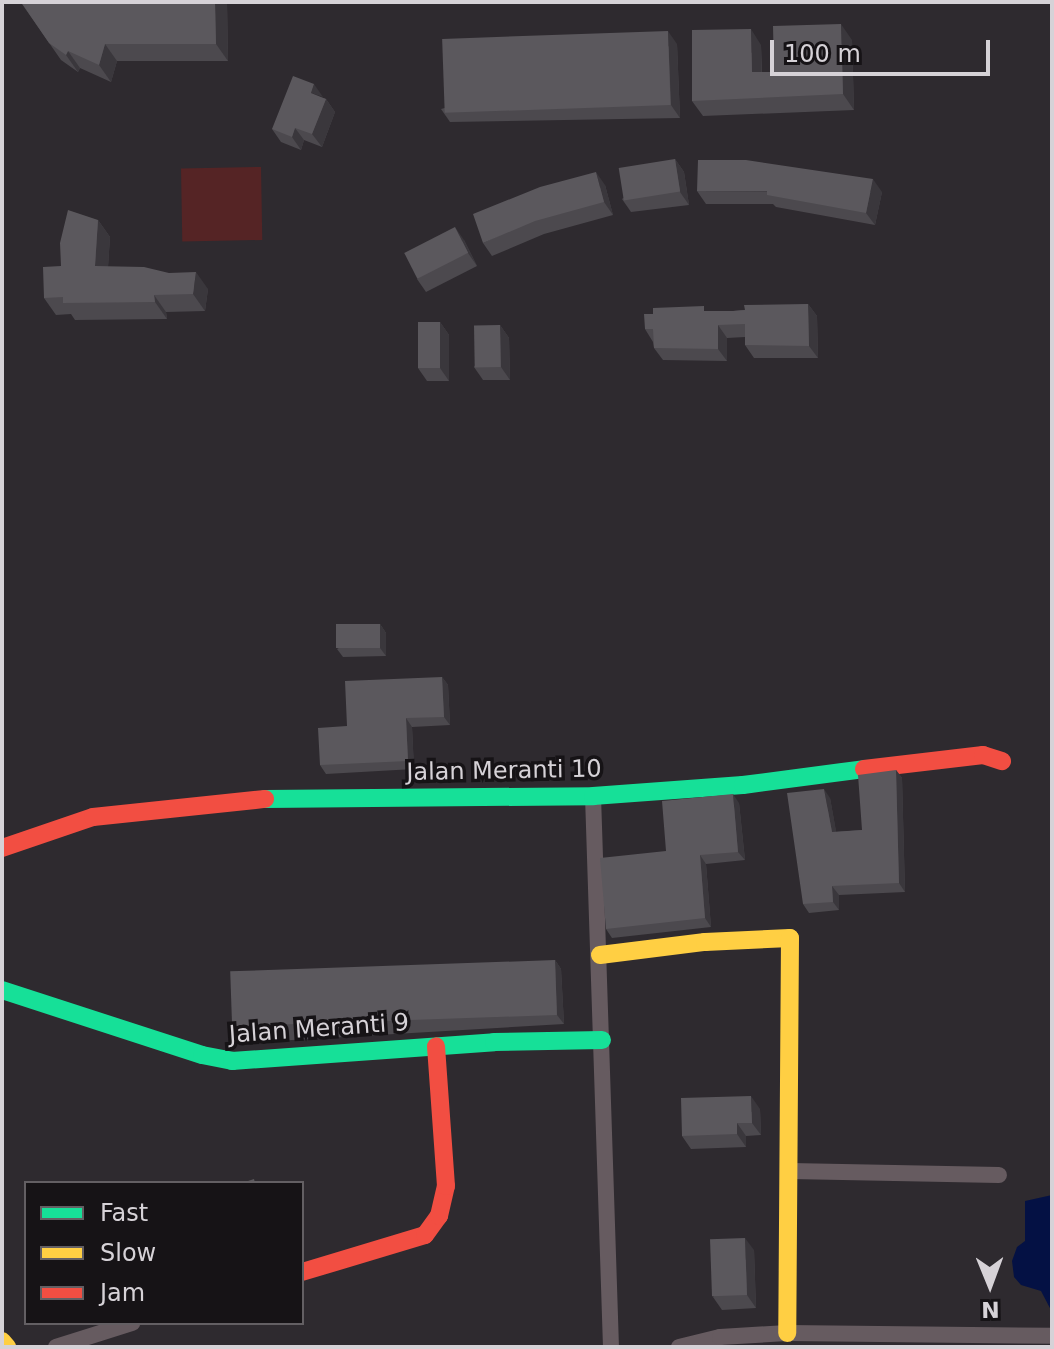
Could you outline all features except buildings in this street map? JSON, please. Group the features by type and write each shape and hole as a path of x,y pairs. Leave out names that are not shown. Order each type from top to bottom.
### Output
{"street":[{"name":"Jalan Meranti 10","path":"5,847 93,817 227,802 297,797 593,796 743,785 941,758 983,755 1002,761"},
{"path":"593,796 611,1347"},
{"path":"600,955 705,942 790,938 787,1333"},
{"name":"Jalan Meranti 9","path":"2,990 218,1059 602,1040"},
{"path":"304,1271 425,1235 439,1216 446,1186 436,1046"},
{"path":"790,1171 999,1175"},
{"path":"56,1347 126,1325"},
{"path":"679,1347 720,1337 787,1333 1052,1336"},
{"path":"2,1341 7,1347"}],"shaded area":[{"path":"261,167 262,240 182,241 181,168"},
{"path":"1052,1195 1052,1312 1041,1291 1021,1285 1014,1277 1012,1261 1017,1247 1025,1241 1025,1201"}],"traffic: fast":[{"path":"265,799 593,796 743,785 864,769"},
{"path":"2,990 202,1055 232,1061 494,1042 602,1040"}],"traffic: slow":[{"path":"600,955 705,942 790,938 787,1333"},
{"path":"2,1341 7,1347"}],"traffic: jam":[{"path":"864,769 983,755 1002,761"},
{"path":"2,848 93,817 265,799"},
{"path":"304,1271 425,1235 439,1216 446,1186 436,1046"}]}
